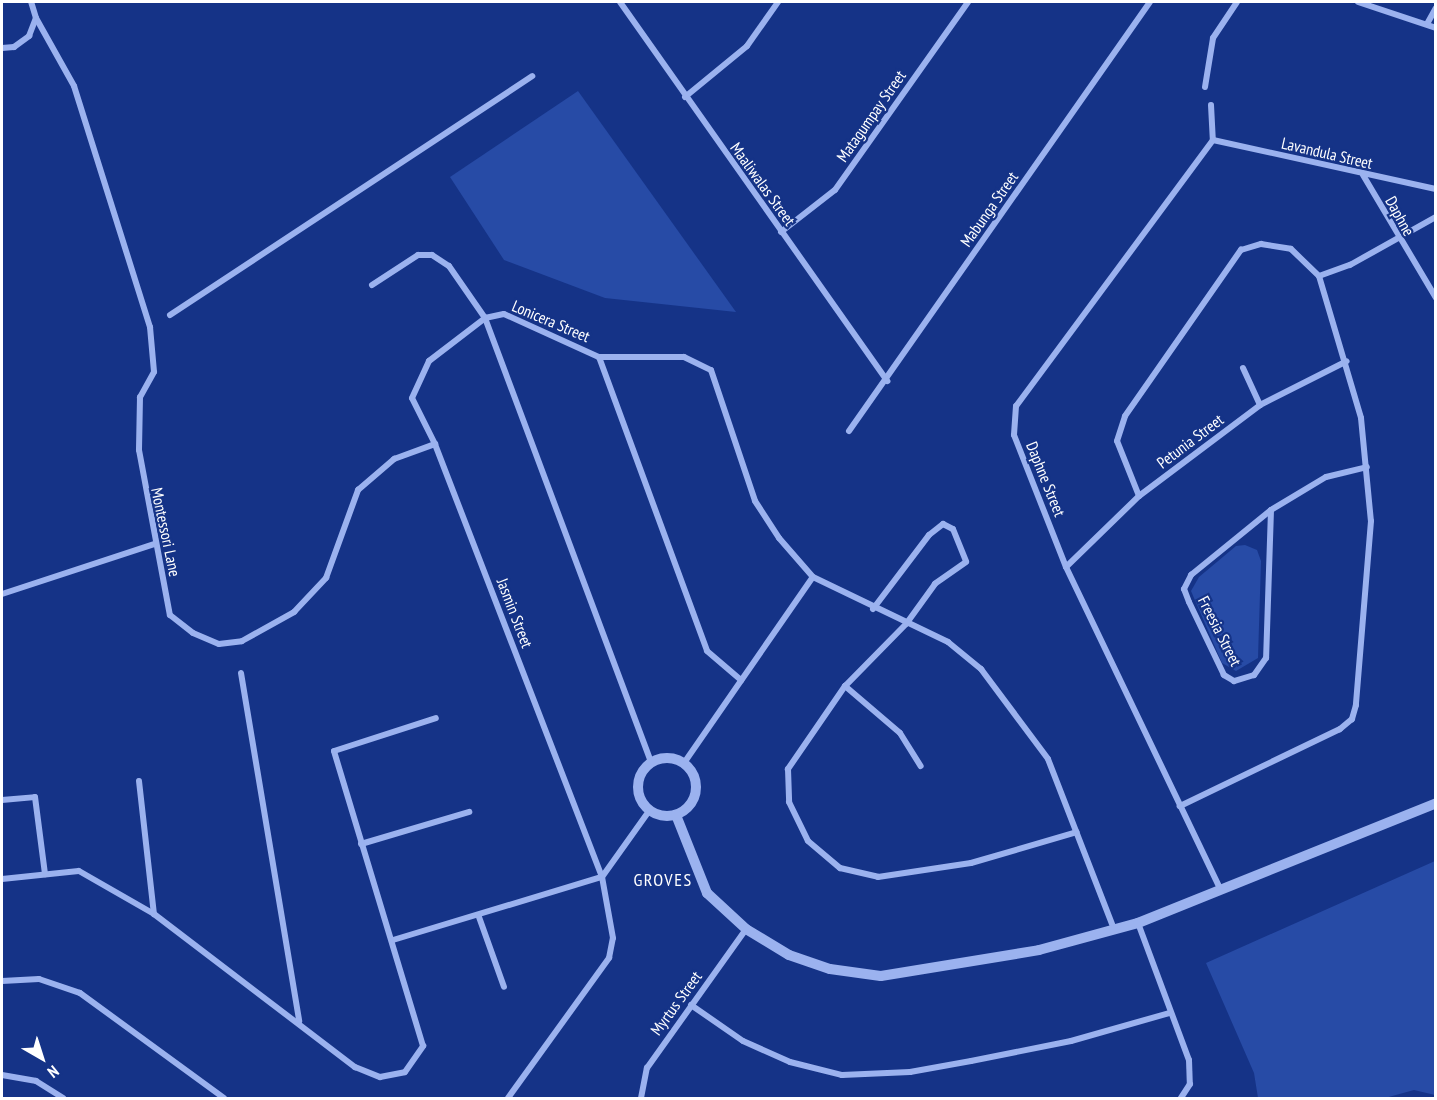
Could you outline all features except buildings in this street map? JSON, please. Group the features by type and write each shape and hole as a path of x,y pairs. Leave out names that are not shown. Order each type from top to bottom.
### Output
{"street":[{"path":"2,48 22,43 36,18 31,2"},
{"name":"Maaliwalas Street","path":"620,2 887,381"},
{"path":"685,97 747,46 778,2"},
{"name":"Matagumpay Street","path":"781,232 835,190 968,2"},
{"name":"Mabunga Street","path":"849,431 887,381 1150,2"},
{"path":"1205,87 1213,38 1237,2"},
{"path":"1358,2 1436,28"},
{"path":"1427,24 1436,8"},
{"name":"Montessori Lane","path":"36,18 74,86 150,327 154,372 140,397 139,450 154,544 170,615 193,633 219,644 242,641 294,612 326,578 358,490 394,459 435,444"},
{"path":"170,315 532,76"},
{"path":"1211,105 1213,140"},
{"name":"Lavandula Street","path":"1213,140 1363,175 1436,189"},
{"name":"Daphne Street","path":"1213,140 1016,406 1014,435 1066,567 1221,891"},
{"name":"Daphne","path":"1363,175 1398,241 1436,298"},
{"path":"1319,276 1398,241 1436,217"},
{"path":"1139,496 1118,441 1125,416 1241,250 1261,244 1291,249 1319,276 1347,361 1367,468 1370,559 1352,719 1340,729 1180,806"},
{"path":"372,285 418,255 432,255 449,266 485,318 651,763"},
{"name":"Lonicera Street","path":"429,361 485,318 504,314 599,357 684,357 711,370 755,501 779,538 813,577"},
{"path":"599,357 707,651 741,680"},
{"name":"Jasmin Street","path":"429,361 412,398 435,444 602,877"},
{"name":"Petunia Street","path":"1066,567 1139,496 1260,405 1347,361"},
{"path":"1243,368 1260,405"},
{"name":"Freesia Street","path":"1271,510 1266,658 1254,675 1234,681 1224,675 1184,589 1191,575 1271,510 1326,477 1367,468"},
{"path":"873,609 929,535 949,526 967,555 966,562 935,584 906,624 845,686 788,769 789,802 808,841 840,868 878,877 971,863 1077,832"},
{"path":"2,594 154,544"},
{"path":"684,763 813,577 873,609 948,642 981,669 1048,759 1114,929"},
{"path":"241,673 299,1022"},
{"path":"845,686 900,733 921,766"},
{"path":"2,879 79,871 154,914 299,1022 355,1067 380,1077 405,1072 423,1046 393,940 361,844 334,751 436,718"},
{"path":"662,758 684,763 696,781 696,791 692,801 676,815 650,811 638,792 638,781 651,763 662,758"},
{"path":"139,781 154,914"},
{"path":"2,800 35,797 45,874"},
{"path":"676,815 707,893 746,929 789,955 820,966 881,976 1039,950 1138,923 1436,803"},
{"path":"393,940 479,917 602,877 650,811"},
{"path":"361,844 469,812"},
{"path":"508,1098 609,958 613,938 602,877"},
{"path":"479,917 504,987"},
{"path":"1138,923 1169,1013 1189,1060 1190,1084 1181,1098"},
{"name":"Myrtus Street","path":"641,1098 647,1068 746,929"},
{"path":"2,981 39,979 80,993 224,1098"},
{"path":"691,1005 743,1041 790,1062 842,1075 910,1072 971,1061 1071,1041 1169,1013"},
{"path":"2,1075 36,1081 63,1098"}],"shaded area":[{"path":"578,91 736,312 605,298 504,260 450,177"},
{"path":"1245,545 1257,550 1261,561 1258,658 1236,671 1222,663 1191,591 1199,577 1236,546"},
{"path":"1435,861 1435,1095 1414,1090 1385,1098 1258,1098 1254,1073 1206,963"}],"district":[{"name":"GROVES","path":"663,880"}]}
